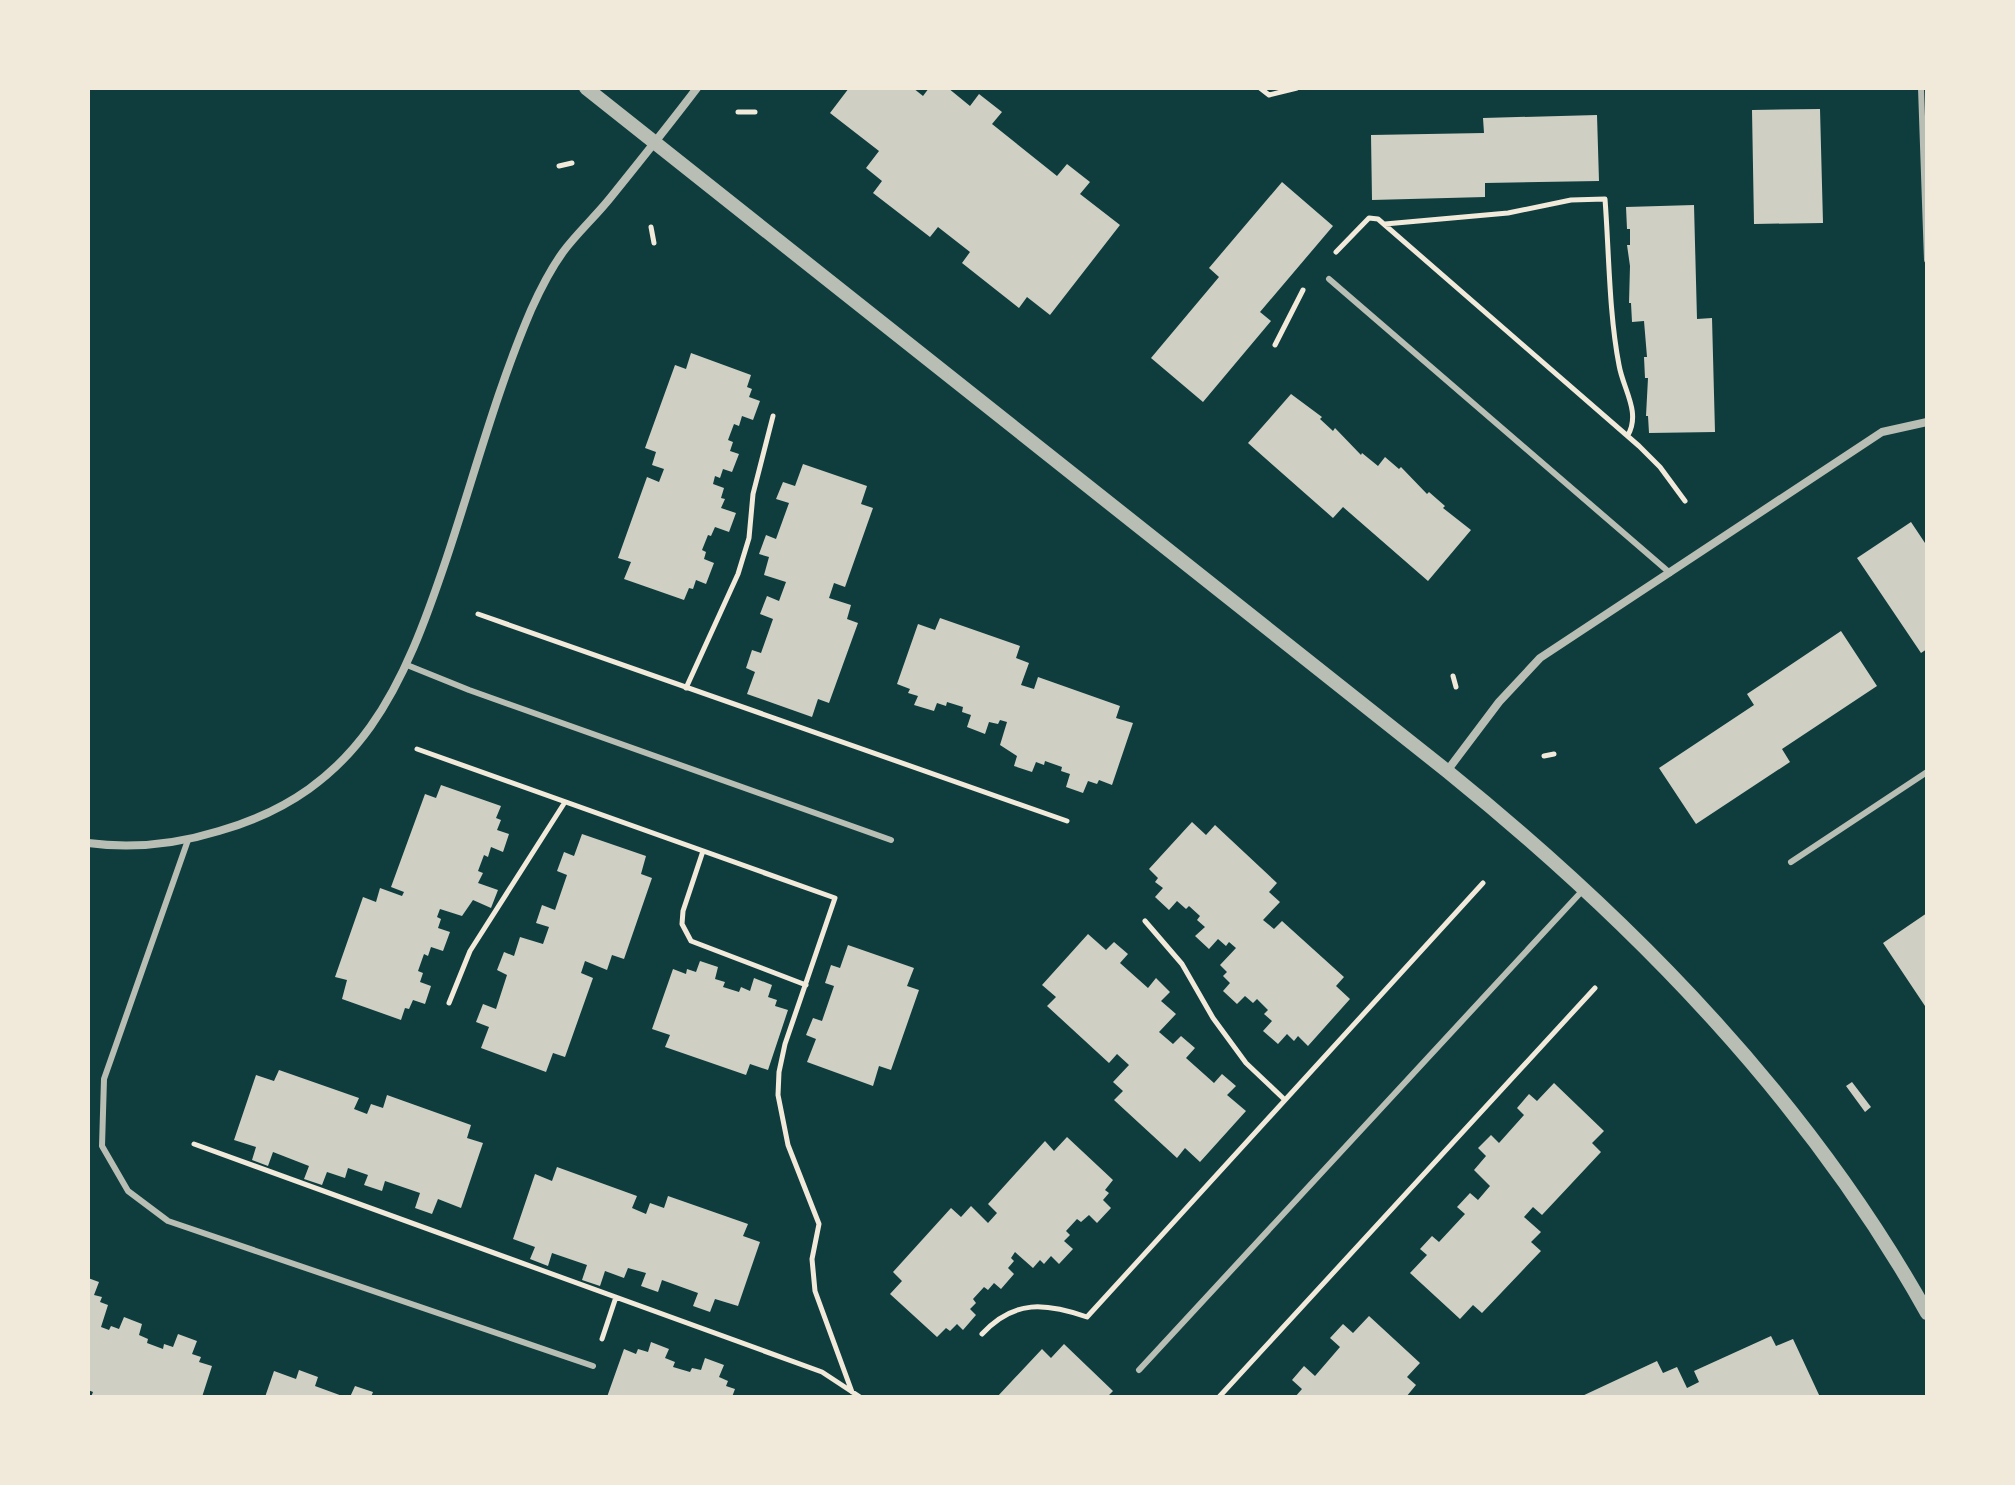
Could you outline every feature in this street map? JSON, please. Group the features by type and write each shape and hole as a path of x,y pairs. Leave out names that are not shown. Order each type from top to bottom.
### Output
{"street":[{"path":"586,88 1447,771 1585,888 1687,990 1783,1102 1859,1206 1927,1313"},
{"path":"88,843 139,846 188,840 270,814 339,765 368,732 392,696 426,621 514,355 546,280 563,252 697,88"},
{"path":"1447,771 1499,702 1540,658 1882,432 1927,422"}],"lane":[{"path":"1921,88 1927,260"},
{"path":"1329,279 1670,573"},
{"path":"407,665 469,690 891,840"},
{"path":"1791,862 1927,772"},
{"path":"188,840 104,1079 102,1146 128,1191 168,1221 593,1366"},
{"path":"1139,1370 1585,888"}],"path":[{"path":"1260,88 1269,95 1297,88"},
{"path":"738,112 755,112"},
{"path":"559,166 572,163"},
{"path":"1384,224 1508,213 1571,200 1605,199 1619,366 1634,416 1628,435"},
{"path":"1328,261 1369,218 1378,219 1628,435 1660,467 1685,501"},
{"path":"651,227 654,243"},
{"path":"1275,345 1299,296 1309,284"},
{"path":"686,688 738,574 749,538 753,494 773,416"},
{"path":"478,614 1067,821"},
{"path":"1453,676 1456,687"},
{"path":"417,749 835,898 785,1044 778,1095 788,1145 819,1224 812,1259 815,1291 852,1392"},
{"path":"1544,756 1554,754"},
{"path":"449,1003 470,951 565,802"},
{"path":"703,851 683,911 682,924 691,941 806,985"},
{"path":"982,1334 990,1325 1014,1312 1036,1305 1056,1306 1087,1317 1483,883"},
{"path":"1145,921 1182,964 1213,1018 1246,1063 1285,1100"},
{"path":"1219,1397 1595,988"},
{"path":"194,1144 822,1372 860,1397"},
{"path":"593,1366 616,1297"}],"building":[{"path":"849,88 913,88 923,96 929,88 948,88 970,106 979,94 1002,112 992,124 1057,176 1067,164 1090,182 1080,194 1120,225 1050,315 1027,297 1019,308 962,263 970,252 938,227 930,237 873,193 882,181 866,168 879,151 830,113"},
{"path":"1820,109 1823,223 1754,224 1752,110"},
{"path":"1597,115 1599,181 1485,183 1485,197 1372,200 1371,135 1484,133 1483,118"},
{"path":"1282,182 1333,226 1260,312 1271,321 1203,402 1151,358 1219,277 1209,268"},
{"path":"1694,205 1697,319 1712,318 1715,432 1649,433 1644,321 1632,322 1629,303 1627,245 1630,245 1630,229 1627,229 1626,207"},
{"path":"691,353 751,375 747,387 752,389 749,397 760,401 753,420 742,416 739,426 734,424 728,440 733,442 730,451 739,454 732,472 723,469 720,478 715,476 713,484 724,488 721,498 725,499 721,508 736,513 729,532 715,527 711,536 708,535 702,550 706,552 704,559 714,563 706,584 696,580 684,600 624,579 631,562 618,558 647,477 659,482 664,469 652,465 656,452 645,448 675,365 686,369"},
{"path":"1291,394 1322,417 1320,419 1333,431 1335,428 1361,455 1378,466 1385,457 1399,469 1401,467 1427,494 1429,492 1445,506 1443,508 1471,530 1428,581 1343,507 1333,518 1248,443"},
{"path":"803,464 867,486 861,504 873,508 845,587 834,583 829,598 851,605 847,619 858,623 829,703 818,699 812,717 747,694 755,672 746,668 752,650 761,653 773,619 760,614 767,596 779,601 786,582 764,575 769,557 759,554 766,535 776,539 789,503 776,499 783,482 795,486"},
{"path":"1911,522 1927,546 1927,649 1921,653 1857,558"},
{"path":"940,618 1020,646 1016,658 1029,663 1021,685 1034,689 1038,677 1120,706 1116,718 1133,723 1112,785 1099,780 1097,784 1088,781 1083,793 1066,787 1070,774 1061,771 1062,767 1045,761 1044,765 1036,762 1032,772 1014,766 1017,756 1000,745 1007,722 989,722 985,734 967,727 971,715 962,712 963,707 947,702 946,706 937,703 934,711 914,705 918,696 897,684 918,624 935,630"},
{"path":"1841,631 1877,686 1782,749 1790,762 1696,824 1659,768 1754,705 1747,694"},
{"path":"441,785 501,806 496,818 501,820 497,830 509,834 503,852 491,847 478,871 483,873 478,883 498,890 491,908 473,900 462,916 440,909 438,928 450,932 443,951 431,947 428,956 424,954 418,971 423,973 420,982 431,986 425,1004 413,1000 409,1009 405,1008 401,1020 342,999 347,980 335,977 363,897 376,902 380,888 402,896 404,892 391,887 425,794 436,798"},
{"path":"1192,822 1206,835 1215,825 1277,883 1269,892 1280,902 1263,920 1274,929 1282,921 1344,977 1336,986 1350,999 1308,1046 1298,1036 1294,1041 1287,1034 1278,1044 1263,1031 1272,1021 1264,1014 1268,1010 1257,999 1253,1003 1245,996 1237,1004 1223,991 1230,983 1223,976 1227,972 1220,965 1236,948 1229,942 1226,946 1218,939 1209,949 1195,936 1205,927 1197,920 1200,916 1177,901 1169,910 1155,897 1163,888 1155,882 1158,878 1149,869"},
{"path":"582,834 646,856 641,874 652,878 624,959 612,955 607,970 585,961 581,973 593,978 565,1057 553,1053 546,1072 481,1048 489,1027 476,1022 483,1004 496,1009 507,975 497,970 504,952 514,956 520,937 543,944 549,927 536,923 542,905 555,910 567,875 557,871 564,852 574,856"},
{"path":"1927,913 1927,1009 1883,943"},
{"path":"1088,934 1106,950 1114,942 1128,954 1120,963 1148,988 1156,978 1170,992 1161,1001 1176,1014 1159,1032 1173,1044 1181,1036 1195,1048 1186,1058 1214,1083 1222,1074 1236,1086 1227,1095 1246,1111 1200,1162 1185,1148 1177,1158 1114,1100 1123,1091 1113,1082 1129,1065 1117,1054 1109,1063 1047,1006 1056,997 1042,985"},
{"path":"848,945 914,968 907,986 919,990 891,1070 879,1066 873,1086 807,1062 816,1039 806,1035 813,1018 822,1021 834,986 825,983 831,965 840,968"},
{"path":"700,961 718,967 715,979 725,982 723,987 739,992 741,987 750,991 754,978 772,985 768,997 777,1000 775,1006 788,1010 768,1070 750,1064 746,1075 665,1047 670,1035 652,1029 673,969 686,974 687,969 696,972"},
{"path":"279,1070 359,1098 354,1109 367,1114 371,1104 383,1108 387,1095 471,1125 467,1138 483,1143 461,1208 438,1199 432,1214 415,1208 420,1193 385,1181 382,1191 364,1185 368,1175 348,1168 345,1178 327,1172 322,1185 304,1179 309,1166 273,1152 268,1166 252,1160 256,1147 234,1140 256,1075 274,1081"},
{"path":"1852,1082 1871,1107 1865,1112 1846,1086"},
{"path":"1554,1083 1604,1131 1592,1143 1601,1152 1542,1215 1533,1207 1524,1217 1541,1232 1531,1242 1541,1251 1482,1313 1473,1305 1460,1319 1410,1273 1427,1255 1420,1249 1432,1236 1439,1242 1465,1214 1457,1207 1470,1193 1478,1200 1490,1186 1474,1170 1486,1156 1478,1148 1491,1135 1499,1143 1524,1115 1517,1108 1529,1094 1537,1101"},
{"path":"1067,1137 1113,1180 1105,1190 1109,1193 1103,1200 1111,1208 1097,1223 1089,1215 1081,1222 1077,1219 1066,1231 1070,1235 1064,1241 1073,1249 1059,1264 1051,1256 1044,1264 1040,1260 1033,1268 1015,1252 1011,1258 1014,1261 1008,1268 1014,1274 1001,1289 994,1283 988,1290 984,1287 973,1299 976,1303 970,1309 976,1315 963,1330 957,1324 950,1331 946,1328 937,1337 890,1294 902,1281 893,1272 951,1208 961,1217 971,1206 988,1223 997,1213 988,1204 1045,1141 1054,1151"},
{"path":"557,1167 637,1196 632,1208 646,1214 650,1203 664,1208 668,1196 748,1224 743,1236 760,1242 738,1306 715,1299 710,1312 693,1306 698,1293 662,1280 658,1292 641,1286 646,1273 628,1268 624,1278 605,1271 600,1286 582,1280 587,1265 552,1253 548,1266 530,1259 535,1247 513,1239 535,1174 552,1181"},
{"path":"88,1278 99,1282 94,1295 102,1297 100,1302 108,1305 101,1327 119,1329 124,1317 142,1324 139,1335 148,1339 147,1343 163,1349 164,1344 173,1347 178,1334 197,1341 192,1354 201,1357 199,1362 212,1366 202,1397 91,1397 93,1392 88,1390"},
{"path":"1369,1316 1420,1363 1407,1377 1416,1385 1406,1397 1295,1397 1302,1389 1292,1380 1304,1366 1315,1376 1340,1347 1330,1338 1343,1324 1353,1333"},
{"path":"1771,1336 1776,1346 1793,1339 1820,1397 1580,1397 1657,1361 1663,1373 1677,1367 1687,1388 1699,1382 1694,1371"},
{"path":"651,1342 669,1349 665,1358 675,1362 673,1367 690,1372 692,1368 701,1370 705,1358 724,1365 719,1377 728,1381 726,1386 735,1389 732,1397 607,1397 624,1349 636,1354 638,1349 648,1352"},
{"path":"1064,1344 1113,1391 1107,1397 997,1397 1042,1349 1051,1358"},
{"path":"299,1370 318,1377 315,1386 345,1397 265,1397 274,1371 296,1379"},
{"path":"355,1386 373,1392 371,1397 350,1397"}]}
